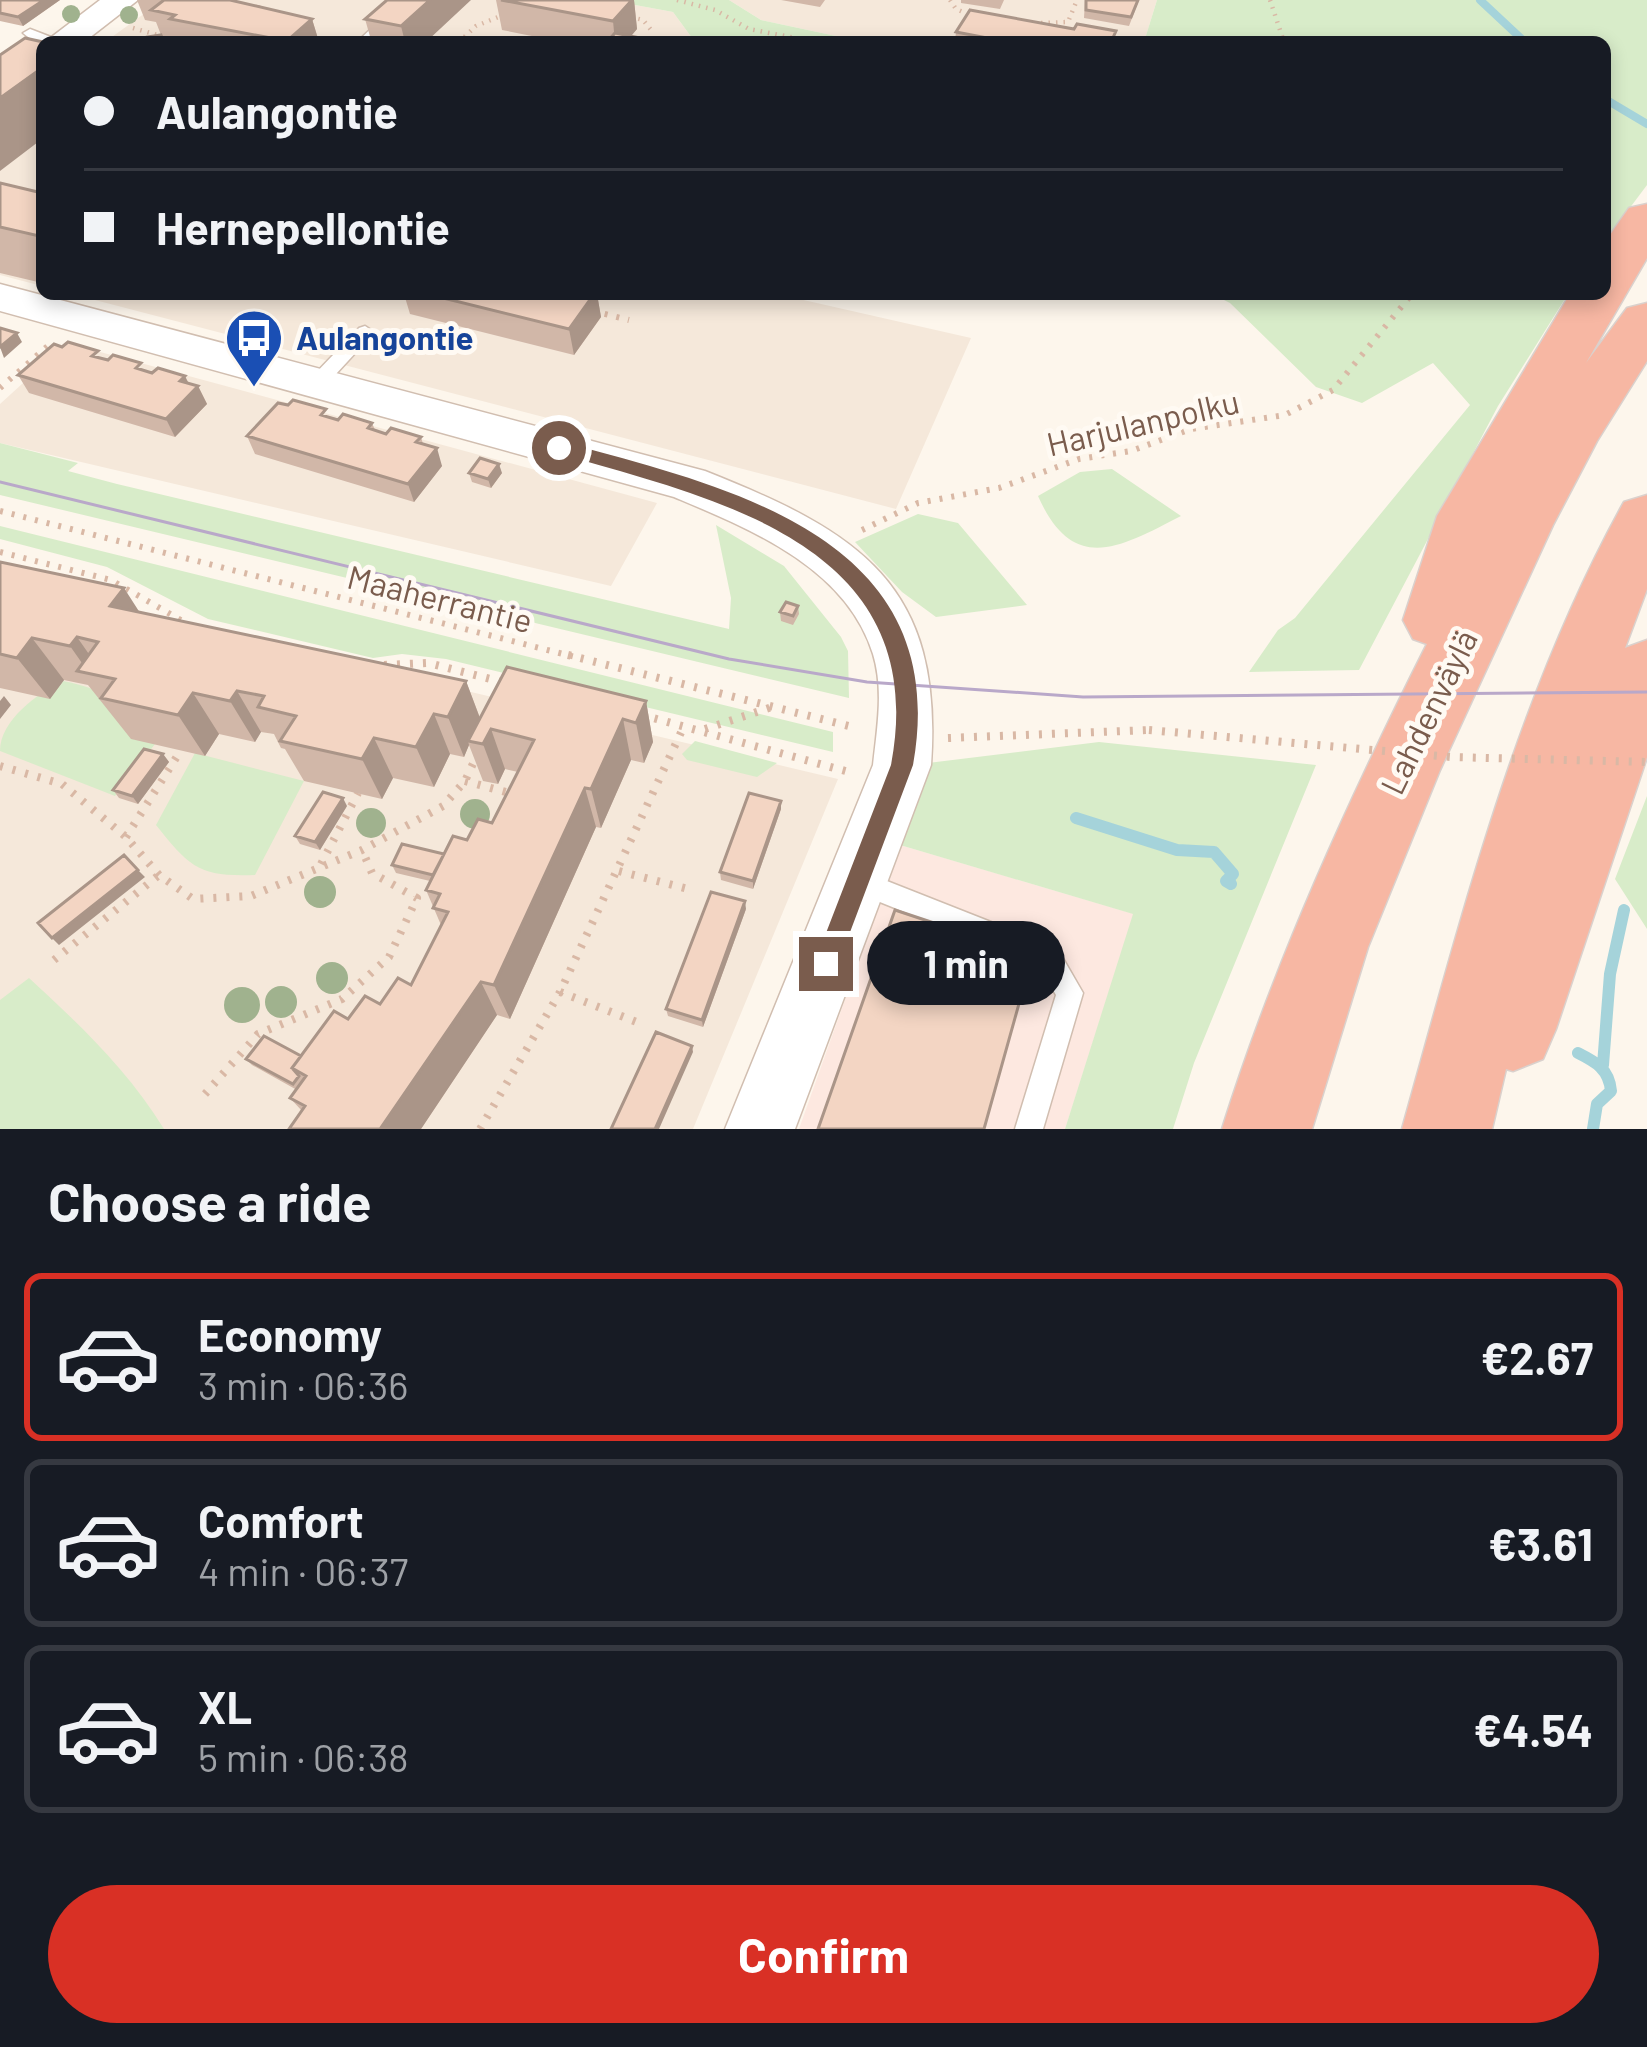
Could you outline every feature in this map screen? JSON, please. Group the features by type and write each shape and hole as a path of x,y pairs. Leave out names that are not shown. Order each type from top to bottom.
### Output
{"highway":[{"path":"1611,272 1647,220"},
{"path":"1372,830 1469,516 1594,300"},
{"name":"Lahdenväylä","path":"1267,1129 1372,830 1511,542 1570,439 1647,321"},
{"path":"1447,1129 1526,826 1608,600 1647,519"},
{"path":"1478,1129 1622,723 1647,670"}],"street":[{"path":"70,36 121,12"},
{"path":"0,297 688,483 772,515 827,549 885,618 899,649 907,687 888,734 902,765 760,1129"}],"lane":[{"path":"370,36 409,0"},
{"path":"317,383 365,332"},
{"path":"859,881 1048,957 1070,993 1029,1129"}],"path":[{"path":"256,19 259,0"},
{"path":"677,0 716,10 749,29 785,36"},
{"path":"950,0 956,9 990,20"},
{"path":"1030,23 1068,22 1077,0"},
{"path":"1270,0 1282,36"},
{"path":"465,36 476,26 521,9"},
{"path":"121,12 174,36"},
{"path":"620,15 643,20 652,31"},
{"name":"Harjulanpolku","path":"849,536 918,503 999,488 1048,468 1130,451 1191,430 1286,415 1333,390 1407,300"},
{"path":"579,307 629,320"},
{"path":"0,388 59,336"},
{"name":"Maaherrantie","path":"0,511 888,734 979,740 1149,730 1427,755 1647,762"},
{"path":"0,552 111,580 175,620 192,625"},
{"path":"372,666 428,663 511,684 502,703"},
{"path":"702,730 773,707"},
{"path":"641,715 858,775"},
{"path":"480,1129 560,992 684,726"},
{"path":"0,766 62,784 126,837 159,875 193,899 251,896 362,850 443,806 465,781 483,742"},
{"path":"126,837 181,750"},
{"path":"465,781 528,798"},
{"path":"319,868 358,794"},
{"path":"205,1094 258,1034 342,999 389,957 417,898 372,873 362,850"},
{"path":"620,871 692,890"},
{"path":"54,960 159,875"},
{"path":"560,992 639,1023"}],"shaded area":[{"path":"163,0 608,0 673,12 691,36 113,36"},
{"path":"729,0 1157,0 1146,36 836,36 761,20"},
{"path":"36,92 36,284 0,275 0,118"},
{"path":"95,300 803,300 971,338 896,509"},
{"path":"67,343 657,503 611,586 0,443 0,404"},
{"path":"0,567 181,639 412,678 838,779 693,1129 0,1129"},
{"path":"900,845 1134,914 1065,1129 799,1129"}],"green space":[{"path":"608,0 729,0 761,20 836,36 691,36 673,12"},
{"path":"1157,0 1647,0 1647,185 1611,233 1611,36 1146,36"},
{"path":"1224,300 1564,300 1498,406 1359,670 1249,672 1278,630 1295,618 1470,405 1433,363 1362,403 1316,387"},
{"path":"0,443 78,463 68,471 117,484 729,629 731,598 716,525 784,566 841,637 848,651 849,698 0,495"},
{"path":"1112,469 1181,516 1118,545 1099,548 1066,537 1038,496 1080,472"},
{"path":"918,514 958,523 1027,605 936,617 902,592 855,542"},
{"path":"0,526 833,732 833,752 446,659 402,654 373,658 208,619 107,567 0,539"},
{"path":"63,681 118,701 139,719 155,744 115,796 0,751 13,718"},
{"path":"695,741 777,763 757,777 687,760 682,754"},
{"path":"1099,742 1316,765 1194,1063 1173,1129 1065,1129 1133,914 900,845 928,763"},
{"path":"195,753 304,781 255,875 221,874 198,867 156,825"},
{"path":"1647,796 1647,929 1615,879"},
{"path":"29,978 118,1067 164,1129 0,1129 0,1000"}],"building":[{"path":"0,0 44,0 18,17 0,13"},
{"path":"164,0 230,0 312,19 293,36 260,36 170,19 175,15 151,10"},
{"path":"387,0 430,0 401,26 365,19"},
{"path":"501,0 632,0 613,21"},
{"path":"1086,0 1138,0 1131,17 1086,10"},
{"path":"970,10 1074,29 1077,24 1116,31 1114,36 956,32"},
{"path":"25,38 36,40 36,72 0,98 0,55"},
{"path":"0,183 36,192 36,235 0,227"},
{"path":"451,300 590,300 569,329"},
{"path":"0,328 17,333 0,347"},
{"path":"68,342 98,351 92,356 108,360 113,355 141,363 136,368 152,373 158,368 185,376 180,381 198,386 166,419 18,375 54,344 62,347"},
{"path":"293,400 326,409 321,415 338,420 343,414 372,423 368,428 386,434 391,428 421,437 416,442 437,448 408,484 247,436 278,403 288,405"},
{"path":"480,458 499,464 488,479 469,473"},
{"path":"0,562 124,588 110,606 466,681 448,717 434,714 416,747 374,738 362,759 280,741 296,716 258,707 264,696 237,691 230,701 193,693 178,715 101,698 115,679 77,671 98,642 77,637 70,646 32,638 17,658 0,654"},
{"path":"786,602 798,606 793,616 780,612"},
{"path":"507,667 646,701 636,723 623,719 591,789 585,788 494,985 481,982 380,1129 289,1129 305,1106 290,1098 306,1076 292,1068 334,1011 348,1019 365,996 380,1004 398,978 411,985 448,912 433,908 440,894 426,890 453,836 467,840 478,819 492,823 534,740 491,729 483,744 468,741"},
{"path":"144,749 163,754 132,796 113,790"},
{"path":"323,792 343,798 315,842 295,836"},
{"path":"749,793 781,801 753,881 720,872"},
{"path":"402,844 444,854 433,875 392,865"},
{"path":"124,855 138,870 52,938 38,923"},
{"path":"711,892 745,901 702,1020 666,1009"},
{"path":"895,910 1015,950 1009,969 1027,975 984,1129 818,1129"},
{"path":"656,1032 692,1046 655,1129 611,1129"},
{"path":"264,1036 301,1056 292,1068 299,1076 293,1084 246,1059"}],"waterway":[{"path":"1480,0 1519,36"},
{"path":"1611,103 1647,124"},
{"path":"1076,818 1177,850 1214,852 1233,874 1226,881 1231,884"},
{"path":"1603,1065 1610,974 1624,910"},
{"path":"1578,1053 1600,1067 1610,1083 1611,1091 1597,1104 1593,1129"}],"tram line":[{"path":"0,482 729,659 867,682 1083,697 1647,692"}],"place":[{"name":"Aulangontie","path":"254,389"}],"route":[{"path":"559,448 688,483 772,515 827,549 885,618 899,649 907,687 908,737 902,765 826,964"}]}
